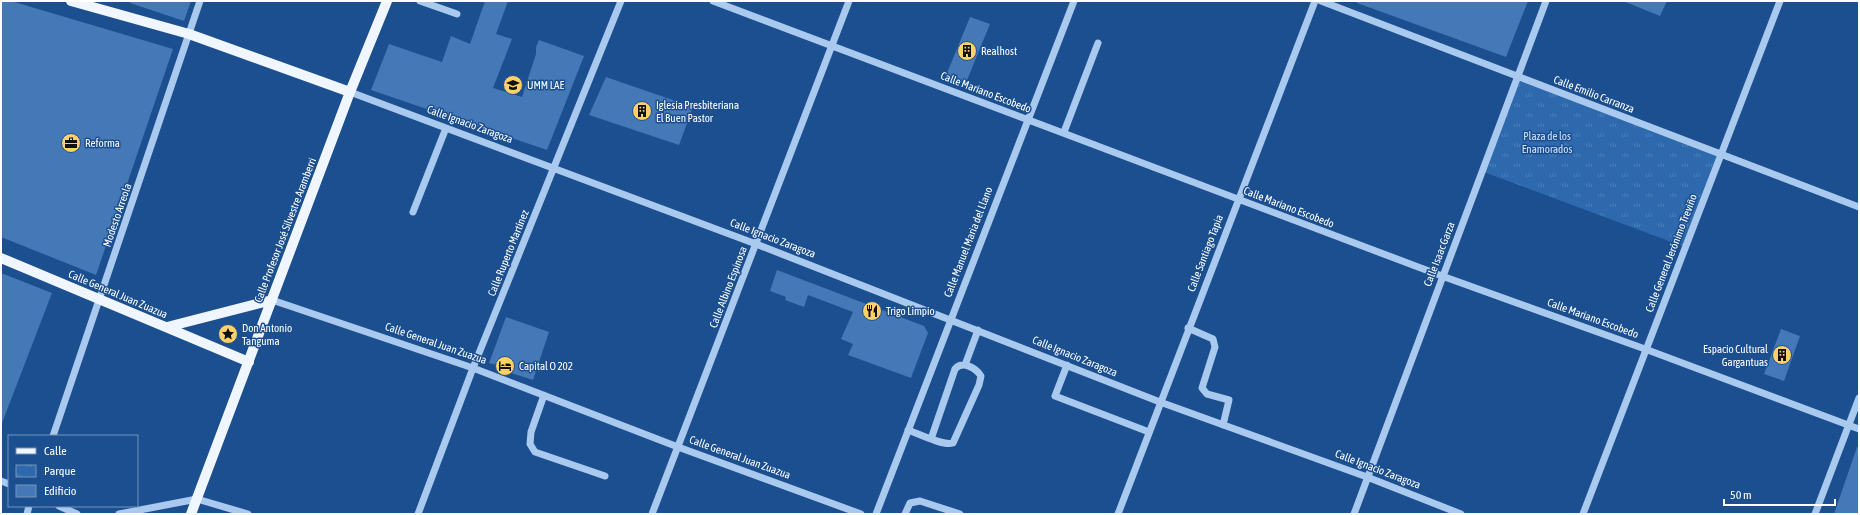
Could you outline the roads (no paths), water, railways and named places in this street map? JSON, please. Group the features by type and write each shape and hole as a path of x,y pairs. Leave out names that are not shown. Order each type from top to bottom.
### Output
{"main road":[{"name":"Calle Ignacio Zaragoza","path":"71,1 189,34 350,92"},
{"name":"Calle Profesor José Silvestre Aramberri","path":"191,514 350,92 387,1"},
{"name":"Calle General Juan Zuazua","path":"1,258 167,327 272,300"},
{"path":"167,327 249,362"}],"street":[{"name":"Modesto Arreola","path":"54,435 200,1"},
{"path":"420,1 457,14"},
{"name":"Calle Ruperto Martínez","path":"418,514 474,368 621,1"},
{"name":"Calle Mariano Escobedo","path":"713,1 1064,132 1442,276 1645,349 1859,429"},
{"name":"Calle Albino Espinosa","path":"652,514 849,1"},
{"name":"Calle Manuel Maria del Llano","path":"876,514 1074,1"},
{"name":"Calle Santiago Tapia","path":"1118,514 1188,328 1315,1"},
{"name":"Calle Emilio Carranza","path":"1321,1 1859,207"},
{"name":"Calle Isaac Garza","path":"1354,514 1442,276 1519,77 1546,1"},
{"name":"Calle General Jerónimo Treviño","path":"1583,514 1645,349 1780,1"},
{"path":"1064,132 1098,43"},
{"name":"Calle Ignacio Zaragoza","path":"350,92 756,244 1160,402 1367,477 1461,514"},
{"path":"413,212 446,128"},
{"name":"Calle General Juan Zuazua","path":"272,300 474,368 678,447 861,514"},
{"path":"1188,328 1213,339 1215,343 1202,388 1206,394 1229,400 1223,425"},
{"path":"965,365 978,330"},
{"path":"908,430 931,439 949,444 956,439 981,379 977,370 965,365 956,366 952,372 931,439"},
{"path":"1067,365 1055,396 1149,432"},
{"path":"544,395 531,432 530,444 535,452 606,476"},
{"path":"1815,514 1859,398"},
{"path":"119,514 197,499 248,514"},
{"path":"905,514 910,503 920,501 960,514"},
{"path":"61,507 77,514"}],"place":[{"name":"Realhost","path":"967,51"},
{"name":"UMM LAE","path":"513,85"},
{"name":"Iglesia Presbiteriana El Buen Pastor","path":"642,111"},
{"name":"Reforma","path":"71,143"},
{"name":"Trigo Limpio","path":"872,311"},
{"name":"Don Antonio Tanguma","path":"228,334"},
{"name":"Espacio Cultural Gargantuas","path":"1782,355"},
{"name":"Capital O 202","path":"505,366"}],"park label":[{"name":"Plaza de los Enamorados","path":"1547,142"}]}
